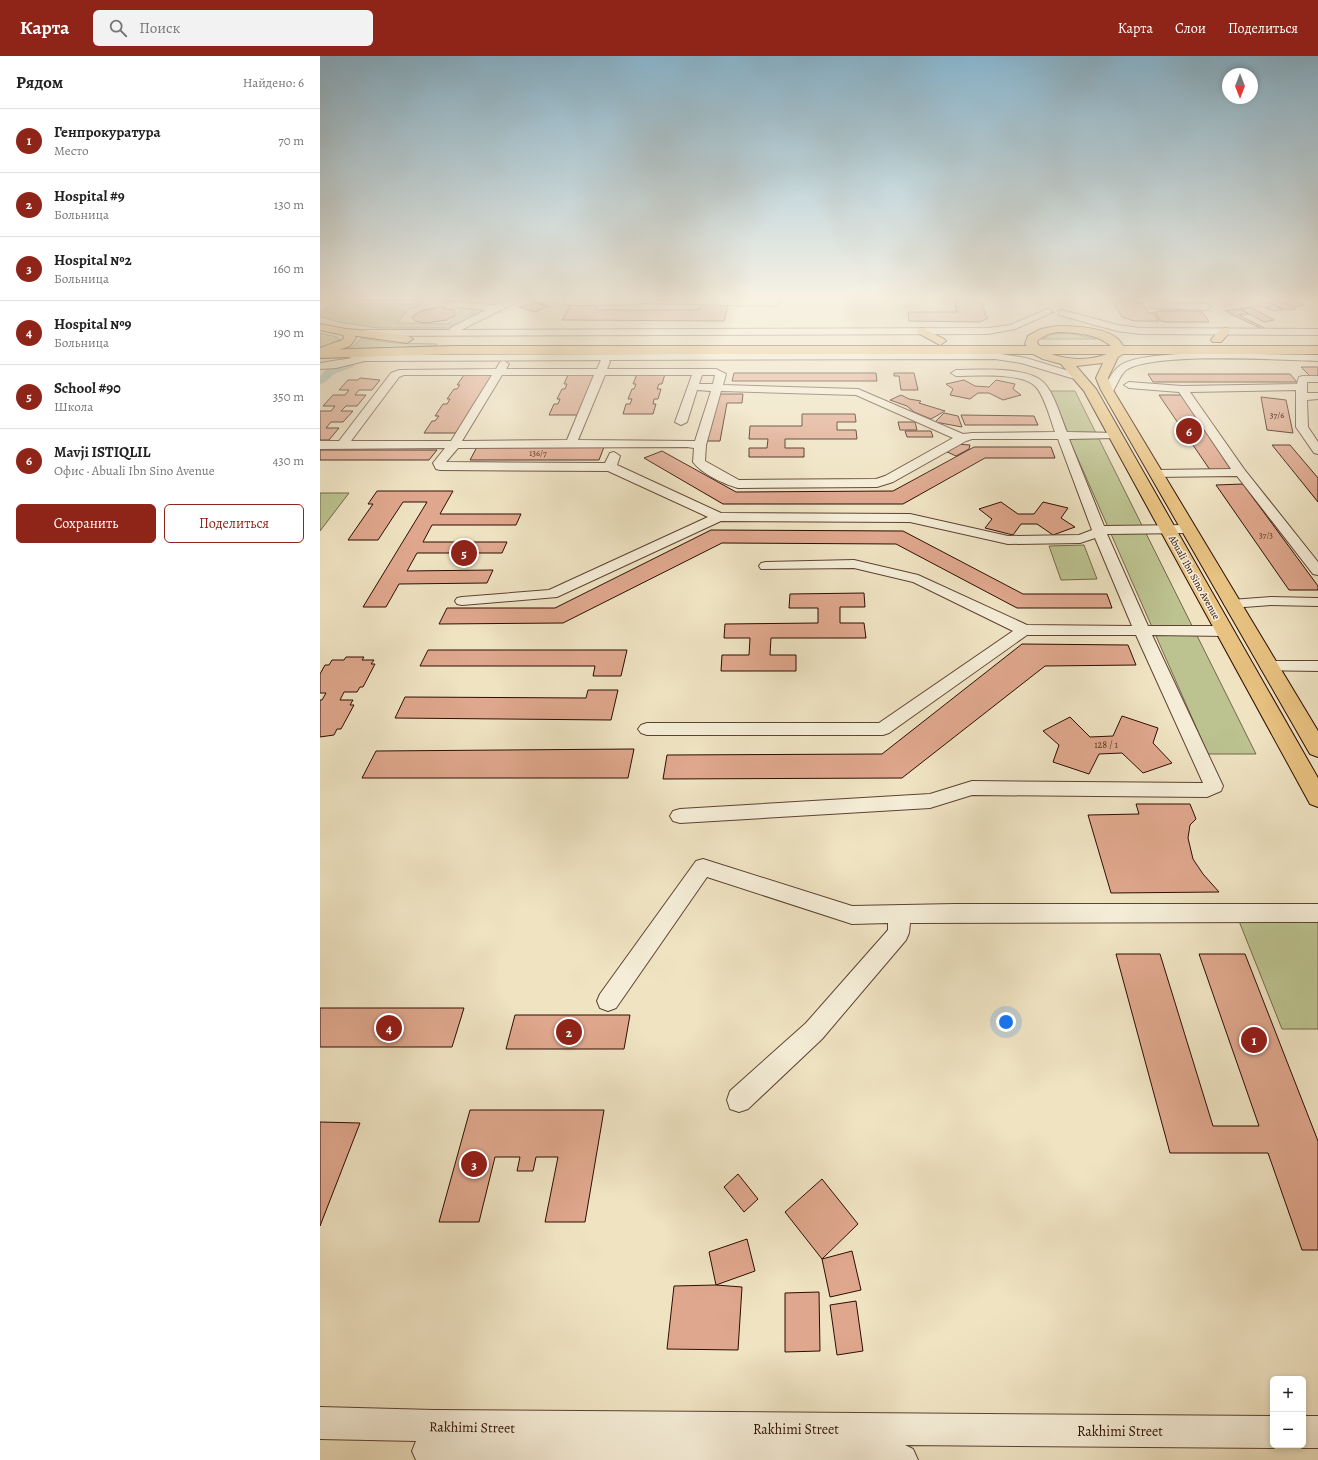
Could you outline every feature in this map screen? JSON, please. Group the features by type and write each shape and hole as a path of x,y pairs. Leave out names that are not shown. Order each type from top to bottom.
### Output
{"main road":[{"name":"Abuali Ibn Sino Avenue","path":"1069,366 1090,389 1318,798"},
{"name":"Abuali Ibn Sino Avenue","path":"1107,366 1102,378 1108,391 1318,749"}],"street":[{"path":"504,366 454,445 440,463 440,466 610,467 719,517 910,518 997,539 1008,540 1080,539 1109,529 1188,529"},
{"path":"571,444 604,366"},
{"path":"680,422 700,366"},
{"path":"1044,366 1078,377"},
{"path":"1108,391 1120,370 1128,366"},
{"path":"1286,366 1299,381 1318,396"},
{"path":"342,445 397,373 719,372 721,374 700,446 699,462 729,481 738,484 877,483 889,479 962,438 983,435 1116,435"},
{"path":"680,816 930,801 972,788 1207,790 1214,786 1144,630 1098,533 1062,435 1040,385 1030,380 1014,376 990,373 956,373"},
{"path":"1129,385 1182,389 1318,379"},
{"path":"1299,381 1302,428 1318,450"},
{"path":"693,387 858,392 962,438"},
{"path":"1182,389 1240,472 1318,571"},
{"path":"1302,428 1318,426"},
{"path":"320,445 687,443 700,446"},
{"path":"610,467 618,444"},
{"path":"1156,474 1240,472"},
{"path":"462,601 552,594 719,517"},
{"path":"766,566 854,564 918,578 1024,630 1225,631"},
{"path":"1232,604 1271,601 1318,602"},
{"path":"647,729 883,729 1024,630"},
{"path":"1268,666 1318,666"},
{"path":"608,1001 704,867 852,914 1318,913"},
{"path":"739,1100 814,1031 851,989 898,933 900,914"},
{"name":"Rakhimi Street","path":"320,1423 430,1446 851,1450 1270,1432"},
{"path":"1306,1432 1318,1432"},
{"path":"851,1450 902,1460"}],"green space":[{"path":"1048,391 1075,391 1256,754 1208,754"},
{"path":"320,493 349,493 320,531"},
{"path":"1084,545 1097,579 1061,580 1049,546"},
{"path":"1239,921 1318,921 1318,1029 1282,1029"}],"building":[{"path":"1301,367 1318,367 1318,376 1310,376"},
{"path":"734,373 876,373 877,381 732,381"},
{"path":"894,373 914,373 918,390 901,390 899,376 894,376"},
{"path":"637,374 665,374 662,384 659,384 657,389 661,389 658,399 654,399 653,404 656,404 653,414 623,414 626,404 630,404 632,399 628,399 636,384 633,384"},
{"path":"1148,374 1290,374 1297,382 1153,382"},
{"path":"464,375 496,375 460,433 424,433 432,421 435,421 439,416 435,416 443,404 447,404 450,399 447,399 454,389 457,389 460,385 457,385"},
{"path":"568,375 598,375 587,399 584,399 582,404 585,404 581,415 549,415 554,404 558,404 560,399 557,399 562,389 565,389 567,384 564,384"},
{"path":"360,378 380,380 372,390 359,390 355,395 366,395 357,406 346,406 341,411 353,411 343,422 331,422 326,428 339,428 329,440 320,440 320,411 331,411 335,406 323,406 333,395 345,395 349,390 339,390 348,380 358,380"},
{"path":"964,380 975,386 989,387 996,380 1015,384 1013,389 1021,395 1003,400 989,393 978,393 970,399 950,395 953,389 946,384"},
{"path":"716,394 743,394 742,403 727,403 720,441 707,441"},
{"path":"901,395 909,399 921,401 919,403 945,411 931,419 914,412 907,406 890,400"},
{"path":"1159,395 1181,395 1235,469 1210,470"},
{"path":"1261,397 1286,400 1293,433 1267,430"},
{"path":"944,413 958,416 962,427 935,422"},
{"path":"802,414 855,414 856,422 837,422 837,430 856,430 857,439 785,439 785,448 804,448 804,457 749,457 749,448 767,448 768,439 749,439 750,426 802,426"},
{"path":"961,415 1034,416 1038,425 965,425"},
{"path":"898,422 915,422 917,430 900,430"},
{"path":"905,431 931,431 933,437 907,437"},
{"path":"954,444 970,445 969,449 956,456 943,450"},
{"path":"1272,445 1290,445 1318,478 1318,502"},
{"path":"477,447 604,447 599,460 470,460"},
{"path":"974,447 1051,447 1055,458 985,458 903,504 723,504 644,458 662,451 736,492 893,491"},
{"path":"320,450 437,450 429,460 320,460"},
{"path":"1243,484 1318,586 1318,590 1289,590 1216,485"},
{"path":"377,491 453,491 440,514 521,514 516,525 432,525 423,542 507,542 502,553 417,553 407,571 493,570 487,583 399,584 386,607 363,607 427,502 403,502 378,540 348,540 373,504 368,504"},
{"path":"1001,502 1018,514 1034,514 1043,502 1068,508 1061,518 1075,527 1053,535 1037,524 1021,524 1013,535 985,528 992,519 979,509"},
{"path":"711,530 903,531 1023,594 1107,594 1112,608 1017,608 896,544 722,543 563,623 439,624 447,608 555,608"},
{"path":"864,593 865,607 840,607 840,623 864,623 866,638 771,638 770,655 796,655 796,671 721,671 722,655 749,655 750,638 724,638 725,624 818,623 818,608 789,608 790,594"},
{"path":"1022,644 1128,645 1136,665 1045,666 902,778 663,779 667,755 882,754"},
{"path":"428,650 627,650 621,676 593,676 595,666 420,666"},
{"path":"346,657 364,657 362,660 374,660 371,664 375,664 363,687 360,687 357,692 344,692 340,700 353,700 350,705 354,705 341,729 337,729 334,735 320,737 320,700 322,700 326,693 320,693 320,674 325,665 329,665 332,660 344,660"},
{"path":"588,690 618,690 611,720 395,718 405,697 586,698"},
{"path":"1122,716 1158,728 1153,743 1172,763 1143,773 1122,753 1099,754 1089,774 1053,762 1059,745 1043,731 1070,717 1090,737 1113,736"},
{"path":"634,749 628,778 362,778 376,751"},
{"path":"1136,804 1190,804 1196,819 1190,825 1188,838 1193,859 1203,874 1219,892 1111,893 1088,815 1139,814"},
{"path":"1116,954 1160,954 1213,1126 1259,1126 1199,954 1245,954 1318,1141 1318,1250 1302,1250 1268,1153 1170,1153"},
{"path":"320,1008 464,1008 452,1047 320,1047"},
{"path":"515,1015 630,1015 624,1049 506,1049"},
{"path":"470,1110 604,1110 585,1222 545,1222 558,1157 536,1157 533,1171 517,1171 520,1157 495,1157 479,1222 439,1222"},
{"path":"320,1122 360,1123 320,1226"},
{"path":"738,1174 758,1199 744,1212 724,1187"},
{"path":"822,1179 858,1224 822,1259 785,1212"},
{"path":"747,1239 755,1271 716,1285 709,1252"},
{"path":"852,1251 861,1290 830,1297 822,1259"},
{"path":"716,1285 742,1287 738,1350 667,1349 674,1286"},
{"path":"819,1292 820,1351 785,1352 785,1293"},
{"path":"856,1301 863,1351 837,1355 830,1305"}],"waterway":[{"path":"320,381 330,372 348,366"}],"place":[{"name":"Mavji ISTIQLIL","path":"1189,431"},
{"name":"School #90","path":"464,553"},
{"name":"Hospital №9","path":"389,1028"},
{"name":"Hospital #9","path":"569,1032"},
{"name":"Генпрокуратура","path":"1254,1040"},
{"name":"Hospital №2","path":"474,1164"}]}
